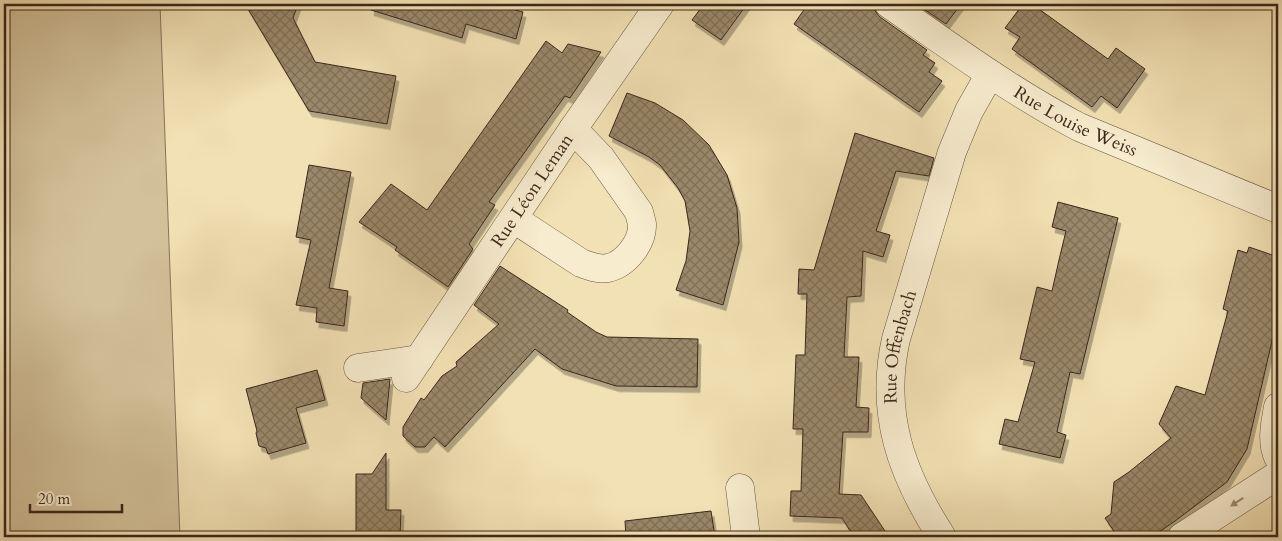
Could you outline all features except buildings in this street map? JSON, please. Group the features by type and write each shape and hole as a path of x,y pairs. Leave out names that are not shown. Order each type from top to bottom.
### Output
{"street":[{"name":"Rue Léon Leman","path":"358,368 412,368 573,129 660,4"},
{"name":"Rue Louise Weiss","path":"889,4 1025,97 1079,127 1278,209"},
{"name":"Rue Offenbach","path":"942,537 915,491 904,467 893,424 890,380 891,360 952,152 969,111 990,74"},
{"path":"514,219 581,263 593,268 607,268 618,264 636,246 641,234 642,223 639,212 605,164 573,129"},
{"path":"1278,407 1274,441 1278,458"},
{"path":"1182,537 1278,476"},
{"path":"740,488 746,537"}],"shaded area":[{"path":"4,4 160,4 180,537 4,537"}]}
